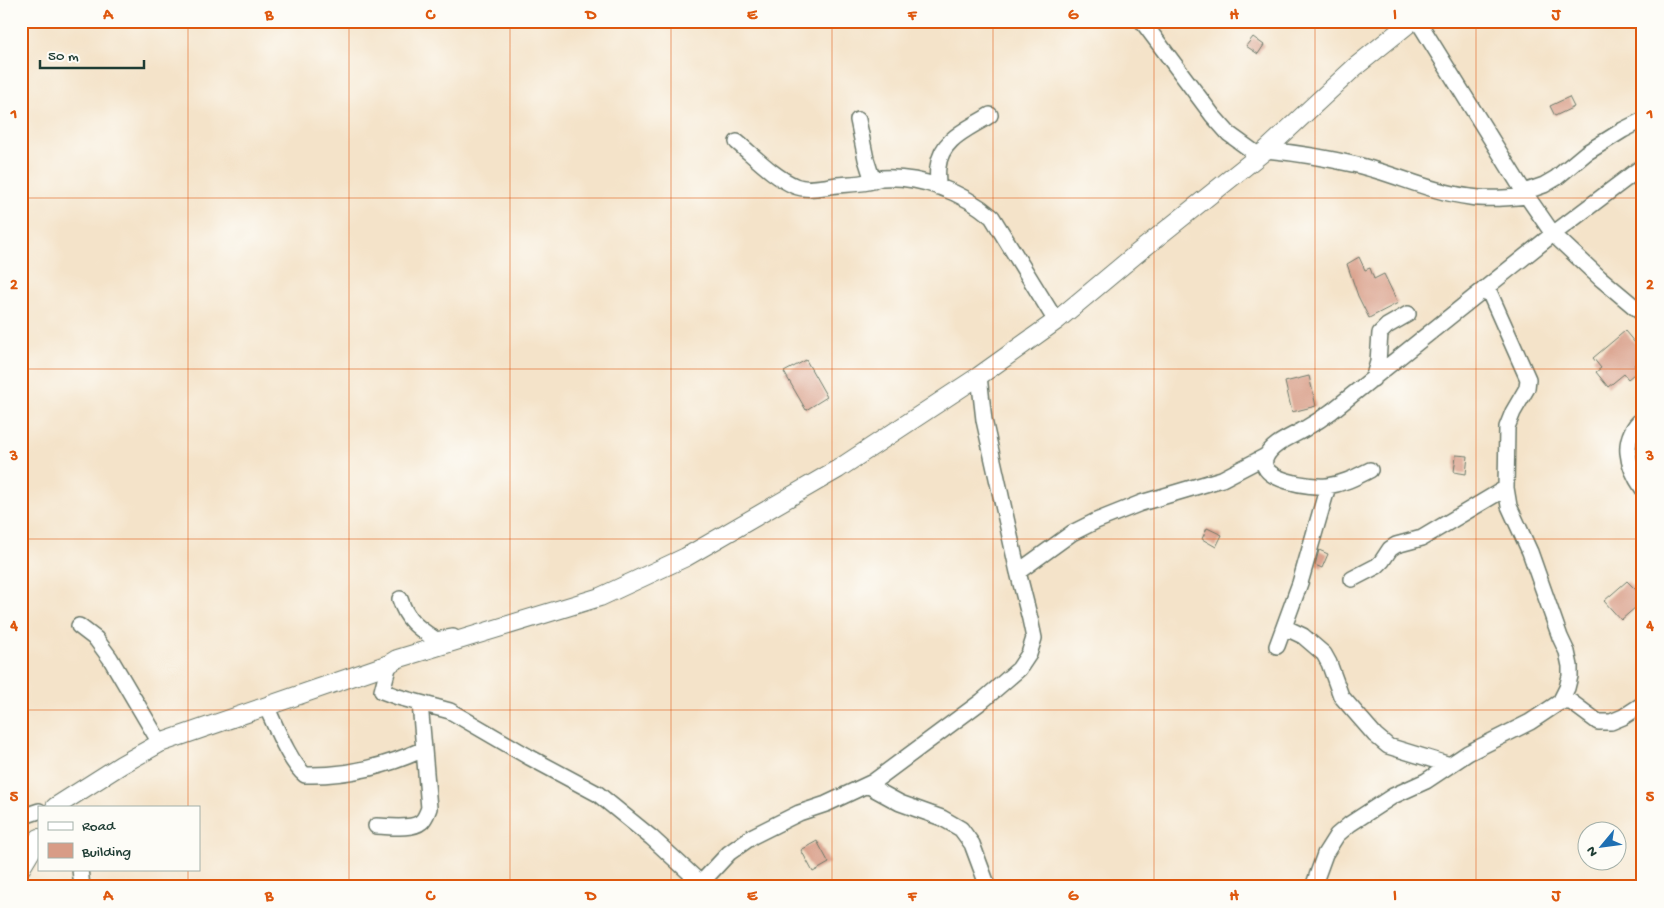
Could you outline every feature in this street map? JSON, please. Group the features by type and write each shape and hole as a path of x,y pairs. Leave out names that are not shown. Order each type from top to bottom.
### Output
{"street":[{"path":"1142,21 1213,116 1229,134 1262,152 1306,154 1358,165 1470,198 1500,199 1526,194 1556,178 1586,154 1623,130 1643,120"},
{"path":"54,806 74,801 121,765 160,743 389,664 397,659 600,597 686,557 838,469 979,376 1056,322 1262,152 1355,67 1412,21"},
{"path":"1418,21 1553,234 1600,278 1643,314"},
{"path":"938,187 938,166 944,148 950,141 990,115"},
{"path":"858,120 866,159 873,181"},
{"path":"737,142 780,177 796,187 813,188 873,181 881,178 907,179 938,187 978,205 992,217 1056,322"},
{"path":"1018,572 1072,533 1096,521 1141,503 1222,479 1266,456 1281,442 1332,411 1553,234 1643,166"},
{"path":"1313,887 1325,854 1337,835 1350,824 1392,796 1426,781 1468,753 1530,722 1560,702 1567,688 1570,666 1567,652 1530,552 1509,506 1506,488 1507,426 1527,388 1528,379 1487,287"},
{"path":"1373,379 1378,362 1380,333 1387,326 1408,314"},
{"path":"389,664 382,691 450,711 598,794 652,838 699,884 729,853 753,836 799,813 826,804 873,782 982,702 1019,669 1029,654 1034,638 984,420 979,376"},
{"path":"1643,418 1631,435 1626,450 1630,465 1643,489"},
{"path":"1266,456 1264,464 1266,469 1281,478 1303,485 1328,486 1345,482 1370,470"},
{"path":"1277,646 1293,605 1328,486"},
{"path":"1352,579 1377,566 1390,549 1396,545 1422,538 1506,488"},
{"path":"400,599 404,613 413,623 436,640 477,634"},
{"path":"79,626 96,639 110,658 160,743"},
{"path":"1284,627 1303,636 1324,654 1330,663 1340,696 1374,735 1388,746 1450,765"},
{"path":"1560,702 1571,702 1598,722 1611,722 1623,717 1643,704"},
{"path":"376,826 417,825 423,821 429,808 420,703"},
{"path":"266,706 292,758 300,772 305,775 358,770 385,765 424,749"},
{"path":"867,785 900,803 942,818 961,829 972,844 988,887"},
{"path":"21,817 38,811"},
{"path":"21,868 38,840"},
{"path":"80,870 82,887"}],"building":[{"path":"1253,37 1264,45 1258,54 1246,46"},
{"path":"1569,97 1574,107 1555,116 1550,106"},
{"path":"1359,257 1365,270 1370,268 1374,279 1384,274 1398,303 1369,318 1358,296 1347,264"},
{"path":"1625,331 1640,349 1637,351 1643,358 1634,365 1639,370 1628,379 1624,374 1608,387 1596,372 1601,368 1593,358"},
{"path":"806,360 827,397 806,410 784,372"},
{"path":"1309,376 1316,406 1292,412 1285,382"},
{"path":"1456,455 1468,456 1466,474 1454,472"},
{"path":"1207,528 1222,535 1216,547 1202,539"},
{"path":"1319,550 1328,554 1322,568 1315,565"},
{"path":"1627,581 1643,597 1643,601 1621,620 1604,601"},
{"path":"817,841 829,863 813,872 801,850"}]}
